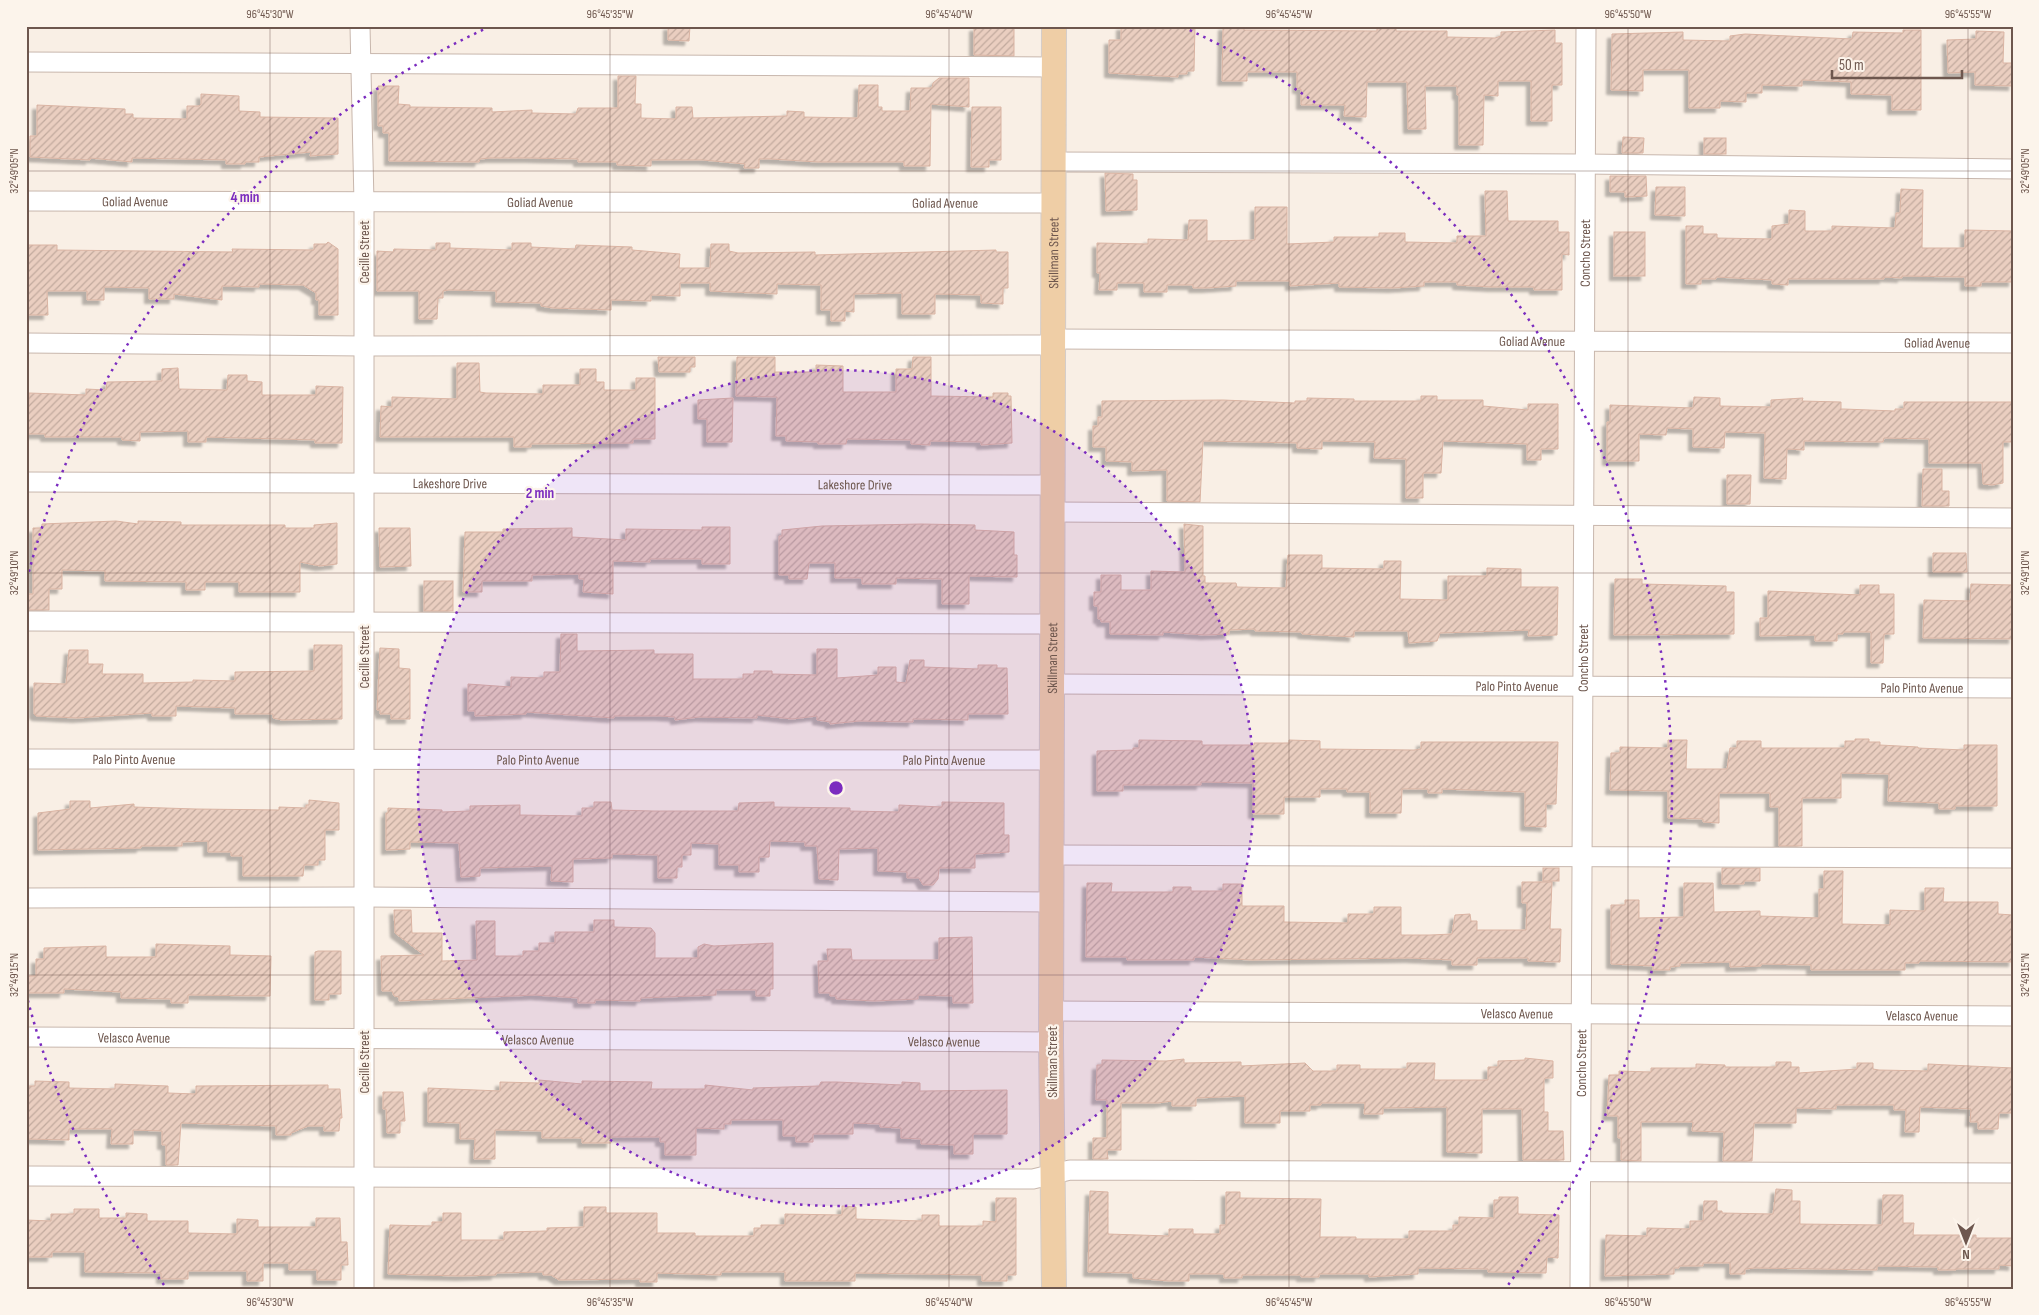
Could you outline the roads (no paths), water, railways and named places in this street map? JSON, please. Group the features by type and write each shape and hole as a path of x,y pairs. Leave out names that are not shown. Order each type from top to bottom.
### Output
{"main road":[{"name":"Skillman Street","path":"1054,26 1052,162 1051,1042 1054,1289"}],"street":[{"name":"Cecille Street","path":"360,26 364,203 364,1289"},
{"name":"Concho Street","path":"1580,1289 1586,26"},
{"path":"26,62 1054,68"},
{"path":"1052,162 2013,168"},
{"name":"Goliad Avenue","path":"26,201 1052,203"},
{"name":"Goliad Avenue","path":"26,342 364,346 1584,339 2013,343"},
{"name":"Lakeshore Drive","path":"26,482 1052,485"},
{"path":"1052,512 2013,518"},
{"path":"26,620 364,623 1052,624"},
{"name":"Palo Pinto Avenue","path":"1052,684 2013,688"},
{"name":"Palo Pinto Avenue","path":"26,759 1052,760"},
{"path":"1052,855 2013,858"},
{"path":"26,898 364,896 1052,902"},
{"name":"Velasco Avenue","path":"1052,1011 2013,1016"},
{"name":"Velasco Avenue","path":"26,1037 1051,1042"},
{"path":"26,1176 1033,1179 1053,1176 1070,1170 1580,1170 2013,1173"}]}
